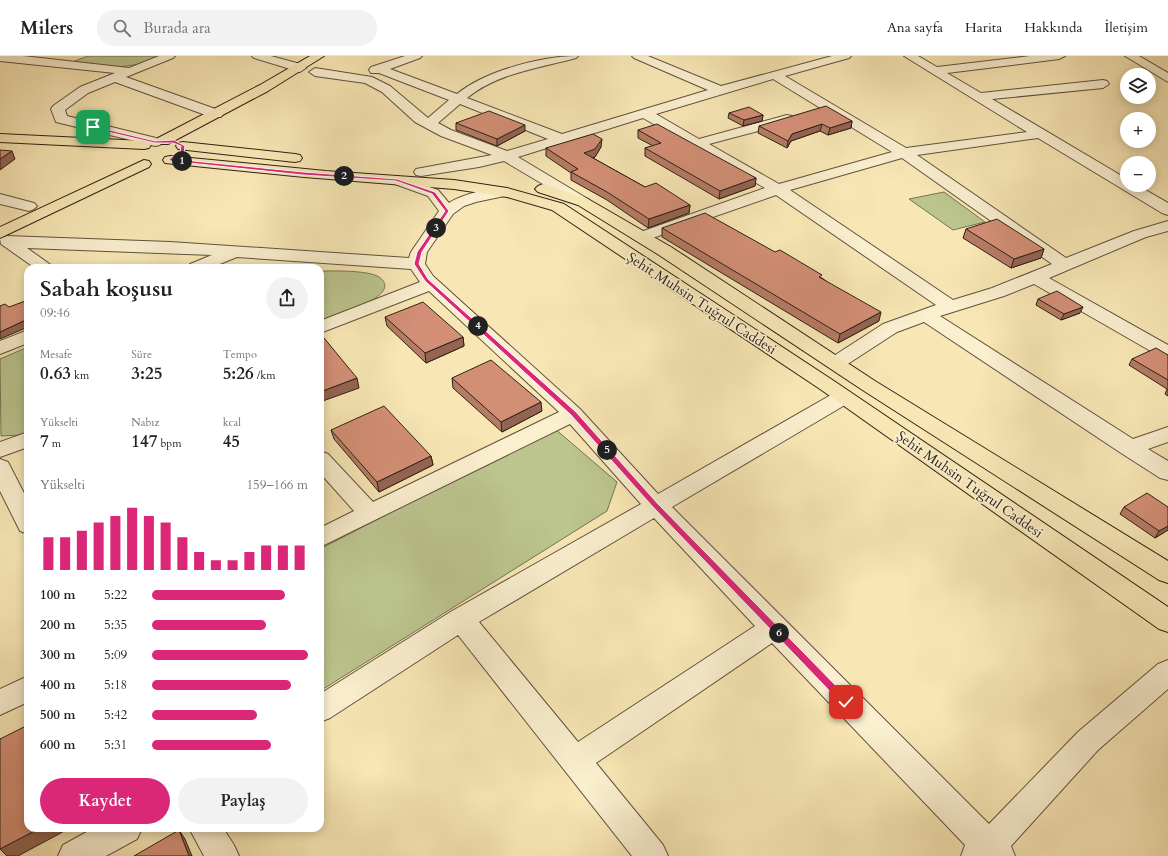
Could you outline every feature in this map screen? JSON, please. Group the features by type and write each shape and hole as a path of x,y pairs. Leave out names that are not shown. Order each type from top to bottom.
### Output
{"main road":[{"path":"134,160 131,151 154,142 218,125 318,56"},
{"path":"297,83 315,72 332,56"},
{"path":"170,160 182,153 182,145 286,90"},
{"path":"218,125 213,139 218,146 230,150"},
{"path":"0,138 154,142"},
{"name":"Şehit Muhsin Tuğrul Caddesi","path":"154,142 174,142 182,145 421,172 482,177 546,189 583,202 641,237 836,363 1168,573"},
{"path":"0,146 134,160"},
{"path":"0,220 134,160"},
{"path":"3,238 134,160"},
{"name":"Şehit Muhsin Tuğrul Caddesi","path":"134,160 170,160 303,173 473,186 527,196 558,207 843,397 1168,621"}],"street":[{"path":"154,142 61,119 58,109 84,90 169,56"},
{"path":"258,56 300,68"},
{"path":"340,76 380,69 416,56"},
{"path":"429,124 481,82 493,77 572,56"},
{"path":"421,172 479,163 506,156 720,90 845,56"},
{"path":"910,56 1168,210"},
{"path":"935,71 1059,56"},
{"path":"1131,56 1168,78"},
{"path":"0,57 132,71"},
{"path":"646,57 720,90"},
{"path":"380,69 460,98 561,139"},
{"path":"315,72 368,80 386,89 420,120 446,134 506,156 583,202"},
{"path":"775,75 820,109 904,153 1065,265"},
{"path":"116,78 218,125"},
{"path":"978,97 1103,84"},
{"path":"644,113 778,189 950,306"},
{"path":"699,143 799,115"},
{"path":"641,237 778,189 904,153 1040,134"},
{"path":"397,180 434,193 447,211"},
{"path":"416,264 419,252 447,211 459,203 472,198 504,192"},
{"path":"0,199 29,206"},
{"path":"836,363 890,328 950,306 998,292 1140,234 1168,226"},
{"path":"3,238 234,251 416,264 431,284 574,414 656,506 774,627 988,853 1088,742 1168,672"},
{"path":"3,238 40,264"},
{"path":"205,264 234,251"},
{"path":"1035,277 1168,353"},
{"path":"324,325 431,284"},
{"path":"926,315 1168,472"},
{"path":"0,348 24,338"},
{"path":"324,706 460,619 843,397"},
{"path":"324,536 574,414"},
{"path":"1129,448 1168,434"},
{"path":"0,450 24,441"},
{"path":"324,463 369,513"},
{"path":"0,467 24,517"},
{"path":"460,619 652,856"},
{"path":"575,761 774,627"},
{"path":"0,703 24,690"},
{"path":"74,856 119,832"},
{"path":"208,832 223,856"}],"green space":[{"path":"88,56 163,56 141,64 118,67 70,63"},
{"path":"944,192 985,222 953,230 909,199"},
{"path":"324,271 351,271 367,273 379,277 385,284 383,291 375,298 364,305 324,320"},
{"path":"24,349 24,434 21,435 1,436 0,359"},
{"path":"554,428 617,482 607,511 324,688 324,547"}],"building":[{"path":"826,106 852,121 830,128 822,124 792,134 788,141 759,126"},
{"path":"749,107 763,115 744,120 729,113"},
{"path":"489,111 525,125 497,139 456,123"},
{"path":"657,124 756,178 720,191 645,148 661,143 638,130"},
{"path":"593,134 602,139 595,149 584,153 645,187 656,183 690,205 649,219 607,192 571,172 578,169 546,148"},
{"path":"0,150 12,151 0,159"},
{"path":"705,213 775,252 780,250 822,275 819,277 881,312 840,334 662,228"},
{"path":"997,219 1044,249 1014,259 966,229"},
{"path":"1057,291 1083,307 1064,314 1038,299"},
{"path":"24,301 24,321 0,332 0,306 5,304 9,307"},
{"path":"423,302 463,337 425,353 385,317"},
{"path":"324,338 357,378 324,390"},
{"path":"1156,348 1168,355 1168,380 1132,359"},
{"path":"491,360 541,402 501,422 452,378"},
{"path":"384,406 431,456 377,482 331,430"},
{"path":"1147,493 1168,507 1168,526 1159,531 1124,507"},
{"path":"24,727 24,832 32,832 0,849 0,739"},
{"path":"176,832 180,832 189,856 134,856"}],"route":[{"path":"93,127 155,142 174,142 183,146 184,150 182,153 170,160 303,173 397,180 425,188 434,193 447,211 419,252 416,264 427,280 574,414 656,506 846,702"}]}
